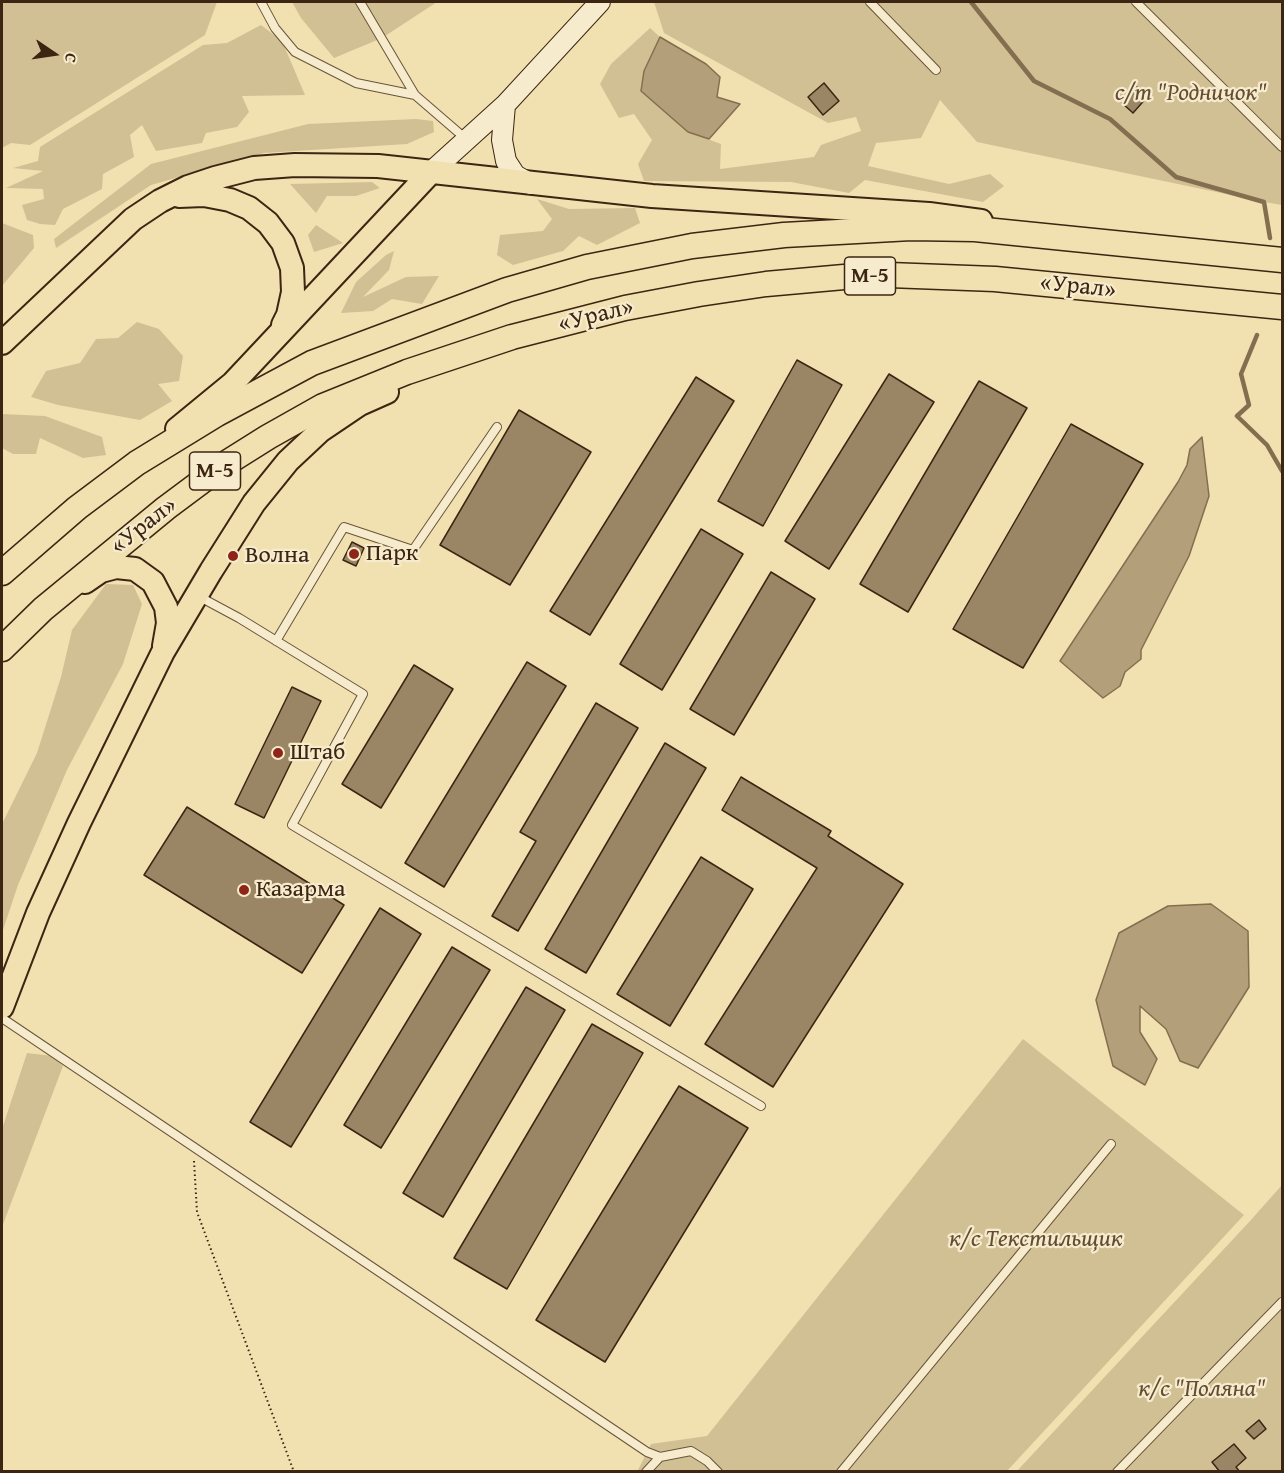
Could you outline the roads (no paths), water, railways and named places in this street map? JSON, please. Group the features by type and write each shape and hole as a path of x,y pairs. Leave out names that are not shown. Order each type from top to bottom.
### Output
{"highway":[{"name":"«Урал»","path":"2,573 77,508 137,463 218,414 312,363 507,290 588,267 692,246 784,235 911,228 975,229 1282,260"},
{"name":"«Урал»","path":"2,649 44,609 166,508 225,464 323,406 465,351 635,306 766,284 844,277 889,275 995,279 1282,307"}],"main road":[{"path":"137,463 233,383 431,172 505,105 594,4"},
{"path":"505,105 502,140 506,160 516,175 531,184"},
{"path":"2,343 126,225 160,201 188,187 254,168 295,165 378,166 652,196 929,214 1003,224 1067,238"},
{"path":"160,201 180,195 204,195 230,200 249,208 268,223 283,243 292,268 293,292 288,315 276,339"},
{"path":"2,1007 47,893 163,652 254,503 288,461 320,431 360,404 428,374 465,351"},
{"path":"44,609 101,571 116,567 135,569 153,582 166,608 168,623 163,652"}],"lane":[{"path":"261,2 274,28 295,52 356,83 415,95"},
{"path":"360,2 415,95 466,140"},
{"path":"870,2 936,70"},
{"path":"1136,2 1282,147"},
{"path":"276,641 344,526 414,550 497,427"},
{"path":"197,596 363,694 292,825 761,1106"},
{"path":"2,1018 647,1452 660,1457 691,1451 707,1461 718,1472"},
{"path":"841,1472 1111,1144"},
{"path":"1117,1472 1282,1302"},
{"path":"645,1472 660,1457"}],"waterway":[{"path":"971,2 1034,81 1110,119 1176,177 1264,202 1270,238"},
{"path":"1257,335 1241,374 1249,405 1237,416 1267,445 1282,471"}],"place":[{"name":"Парк","path":"354,554"},
{"name":"Волна","path":"233,556"},
{"name":"Штаб","path":"278,753"},
{"name":"Казарма","path":"244,890"}],"park label":[{"name":"с/т \"Родничок\"","path":"1191,94"},
{"name":"к/с Текстильщик","path":"1036,1240"},
{"name":"к/с \"Поляна\"","path":"1202,1390"}]}
